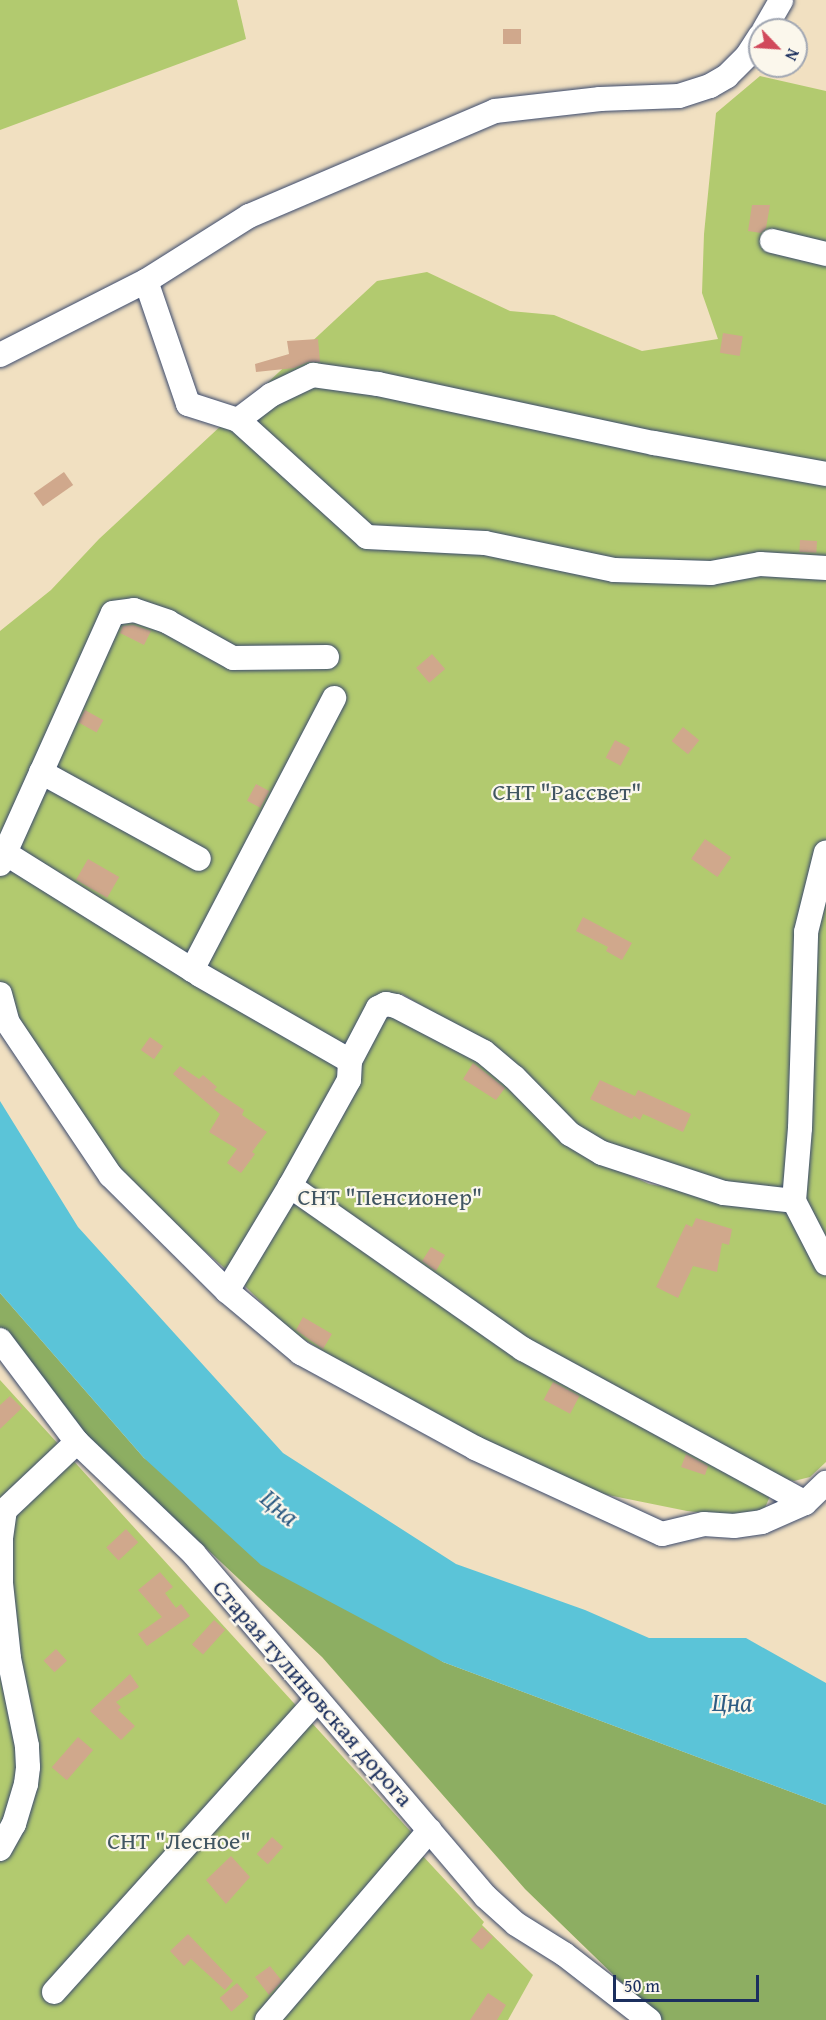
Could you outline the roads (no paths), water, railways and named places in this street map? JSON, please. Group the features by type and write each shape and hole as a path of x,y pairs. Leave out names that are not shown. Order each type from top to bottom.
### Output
{"street":[{"path":"771,18 781,0"},
{"path":"0,355 146,281 249,216 495,111 600,99 679,96 710,86 727,76 748,51"},
{"path":"772,240 826,254"},
{"path":"146,281 188,404 238,420 366,537 485,543 614,570 711,573 760,564 826,568"},
{"path":"238,420 271,395 313,375 378,384 654,443 826,474"},
{"path":"327,657 233,658 168,622 134,610 113,613 3,858 350,1061"},
{"path":"192,970 334,698"},
{"path":"42,772 199,859"},
{"path":"826,852 806,932 803,1061 794,1202 826,1263"},
{"path":"0,994 8,1023 111,1176 227,1291 301,1353 475,1448 662,1534 704,1524 734,1526 762,1522 805,1503 826,1484"},
{"path":"227,1291 290,1186 349,1080 350,1061 378,1008 386,1004 396,1006 484,1052 514,1077 570,1134 602,1153 724,1193 794,1202"},
{"path":"290,1186 523,1349 805,1503"},
{"name":"Старая тулиновская дорога","path":"0,1340 77,1442 194,1554 485,1896 516,1924 564,1954 650,2020"},
{"path":"0,1849 14,1824 26,1784 28,1767 27,1746 9,1658 1,1583 1,1538 5,1500 77,1442"},
{"path":"54,1992 317,1700"},
{"path":"267,2020 430,1830"}],"water":[{"name":"Цна","path":"0,1101 78,1227 283,1453 456,1564 585,1610 649,1638 746,1638 826,1683 826,1805 443,1662 261,1565 144,1458 0,1293"}],"park label":[{"name":"СНТ \"Рассвет\"","path":"567,792"},
{"name":"СНТ \"Пенсионер\"","path":"390,1197"},
{"name":"СНТ \"Лесное\"","path":"179,1841"}]}
